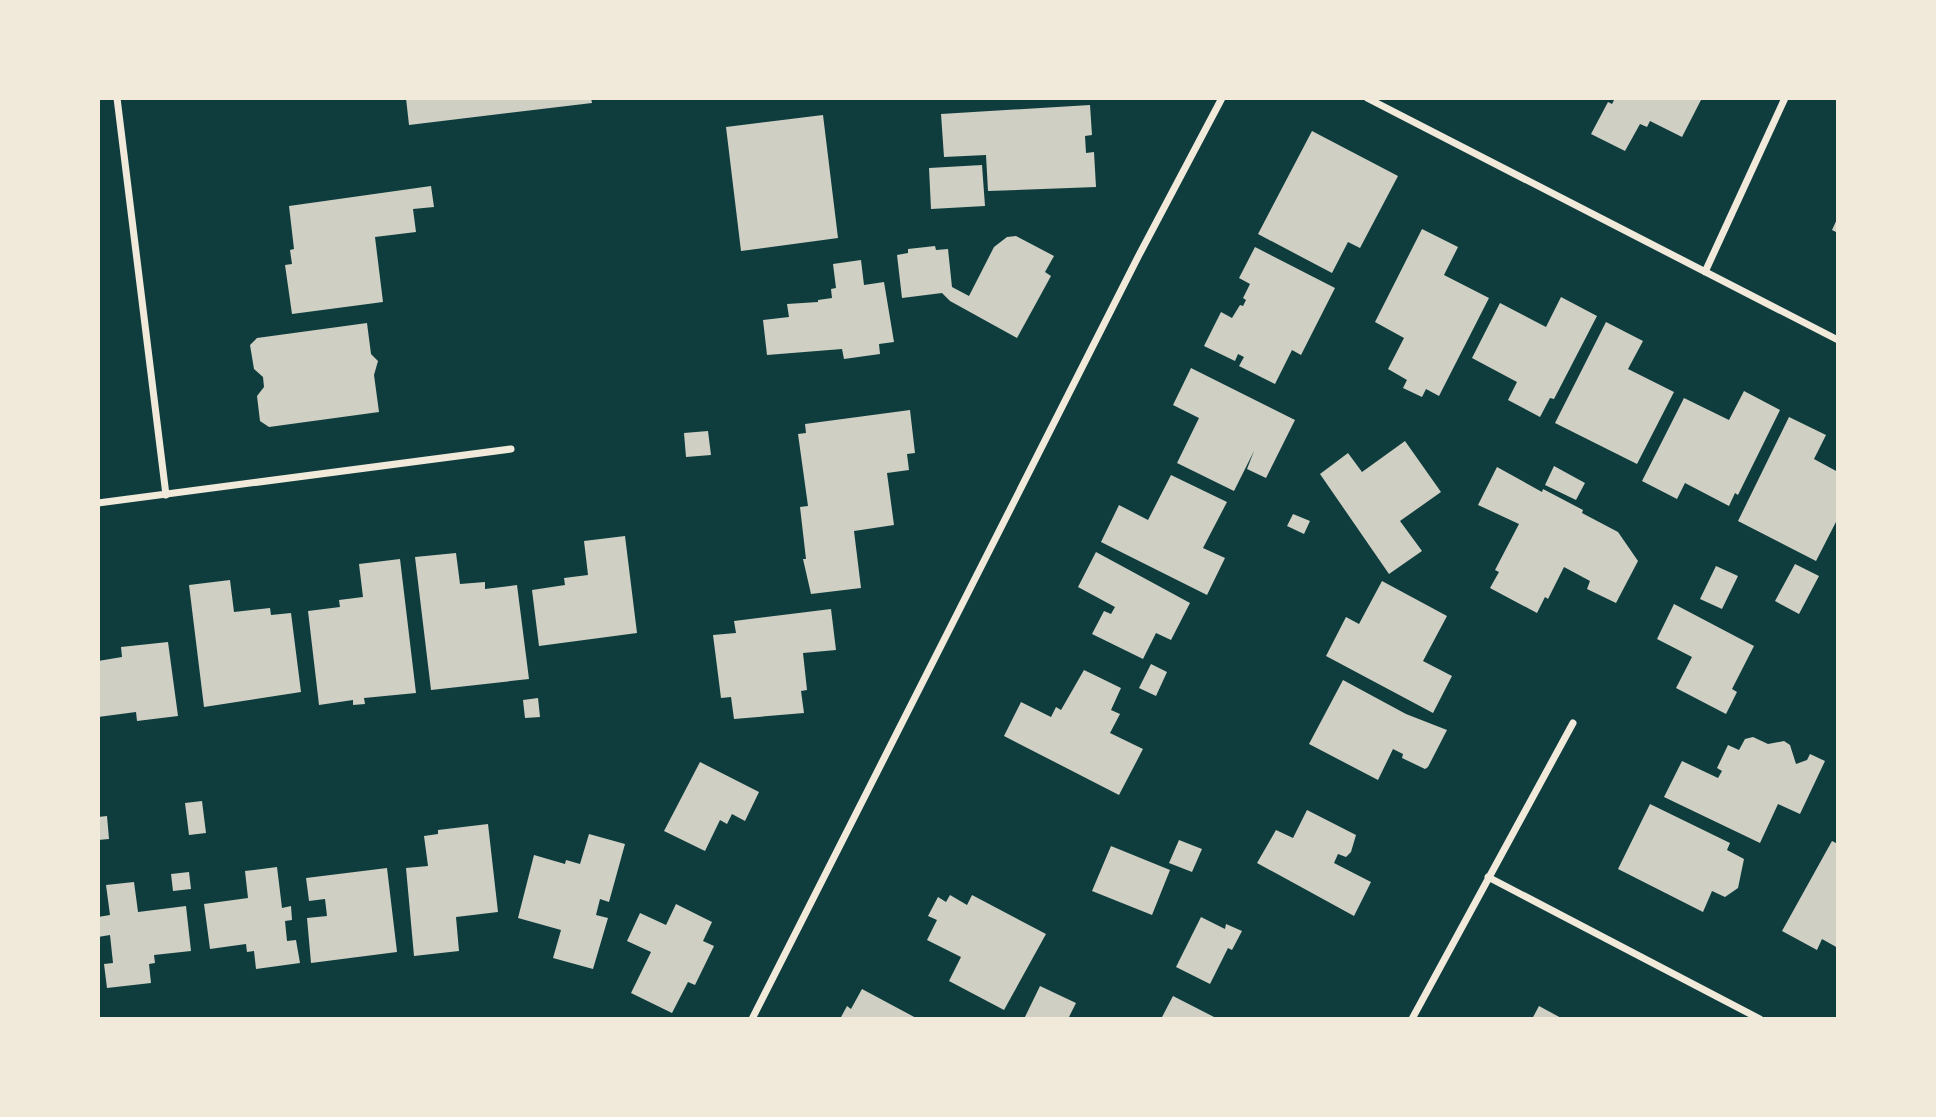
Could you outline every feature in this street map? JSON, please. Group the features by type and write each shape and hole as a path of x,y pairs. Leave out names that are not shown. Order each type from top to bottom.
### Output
{"street":[{"path":"117,98 166,495"},
{"path":"1367,98 1838,340"},
{"path":"1705,272 1785,98"},
{"path":"752,1019 1220,100"},
{"path":"98,503 511,449"},
{"path":"1412,1019 1573,723"},
{"path":"1488,877 1760,1019"}],"building":[{"path":"406,98 591,98 592,103 409,125"},
{"path":"1615,98 1702,98 1682,137 1650,121 1647,127 1640,124 1625,151 1591,134 1608,102 1612,104"},
{"path":"1090,105 1092,135 1085,136 1086,153 1094,152 1096,187 988,191 986,155 944,157 941,114"},
{"path":"823,115 838,238 741,251 726,127"},
{"path":"1312,131 1398,176 1360,248 1348,242 1332,273 1258,234"},
{"path":"982,165 985,206 931,209 929,168"},
{"path":"431,186 434,207 413,209 416,232 375,237 383,302 292,314 285,265 292,264 290,250 294,249 289,206"},
{"path":"1838,217 1838,233 1832,230"},
{"path":"1422,229 1458,247 1444,275 1489,298 1439,396 1426,389 1422,397 1403,388 1407,380 1388,369 1404,338 1375,322"},
{"path":"1016,236 1054,256 1045,272 1051,276 1017,338 950,301 942,293 902,298 897,255 908,253 908,249 935,246 936,250 948,249 952,287 969,296 994,247 1007,237"},
{"path":"1255,247 1335,288 1301,355 1292,350 1275,384 1239,366 1244,357 1238,354 1235,361 1204,346 1221,312 1232,318 1240,305 1243,306 1246,300 1243,298 1250,284 1239,278"},
{"path":"861,260 864,285 884,282 894,342 879,344 880,354 844,359 842,349 767,355 763,320 789,317 787,304 818,302 832,298 831,289 836,288 833,264"},
{"path":"1561,297 1597,316 1554,399 1550,398 1540,417 1508,400 1517,382 1472,358 1500,303 1546,327"},
{"path":"1606,322 1643,341 1628,369 1674,392 1637,464 1555,423"},
{"path":"367,323 371,354 378,361 374,375 379,412 269,427 260,421 257,396 264,387 263,377 254,369 250,345 257,338"},
{"path":"1191,368 1295,420 1266,478 1247,469 1254,451 1234,491 1177,463 1199,418 1173,405"},
{"path":"1744,391 1780,410 1738,495 1735,493 1729,506 1685,483 1677,499 1642,481 1684,398 1729,420"},
{"path":"910,410 915,453 907,454 909,470 887,473 894,525 854,531 861,588 811,594 803,559 806,559 800,507 808,506 798,434 806,433 805,424"},
{"path":"1789,417 1826,435 1814,459 1838,472 1838,518 1816,561 1738,521"},
{"path":"708,431 711,455 686,457 684,433"},
{"path":"1405,441 1441,492 1400,521 1422,551 1389,574 1320,474 1348,453 1362,472"},
{"path":"1554,466 1585,483 1576,500 1545,485"},
{"path":"1497,467 1542,492 1543,489 1583,510 1582,513 1618,532 1638,561 1616,603 1587,589 1590,581 1564,567 1548,599 1545,597 1537,613 1490,588 1499,572 1495,570 1519,524 1478,505"},
{"path":"1171,475 1227,502 1203,548 1225,558 1207,595 1101,542 1119,505 1148,520"},
{"path":"1293,514 1310,521 1304,534 1287,526"},
{"path":"625,536 637,633 539,646 532,590 565,585 564,578 588,575 584,541"},
{"path":"1096,552 1190,603 1171,640 1156,633 1143,659 1092,634 1104,611 1111,614 1115,607 1078,587"},
{"path":"456,553 460,584 485,582 485,589 517,585 529,679 431,690 415,557"},
{"path":"400,559 416,693 364,698 365,704 353,705 353,700 319,705 308,611 340,607 339,600 363,597 359,564"},
{"path":"1795,564 1819,576 1799,614 1775,601"},
{"path":"1716,566 1738,576 1722,609 1700,599"},
{"path":"230,580 234,612 270,608 271,615 291,613 301,692 204,707 189,585"},
{"path":"1382,581 1447,616 1423,661 1452,676 1433,713 1326,656 1346,617 1359,624"},
{"path":"1674,604 1754,646 1732,689 1737,692 1726,714 1676,688 1692,657 1657,639"},
{"path":"831,609 836,650 803,653 807,690 801,691 804,713 734,719 731,697 721,698 713,635 736,633 734,621"},
{"path":"168,642 178,716 137,721 136,712 98,717 98,661 122,657 121,647"},
{"path":"1151,664 1167,672 1156,696 1139,688"},
{"path":"1084,670 1121,688 1111,710 1120,714 1110,733 1143,749 1119,795 1004,736 1021,702 1051,717 1056,707 1061,710"},
{"path":"1343,680 1406,714 1447,730 1428,767 1425,769 1402,758 1403,754 1393,749 1378,780 1309,744"},
{"path":"538,698 540,717 525,718 523,700"},
{"path":"1753,737 1768,744 1784,741 1790,745 1796,764 1807,760 1810,754 1825,761 1800,814 1778,804 1760,843 1664,797 1682,761 1718,778 1722,771 1717,768 1728,745 1739,750 1745,739"},
{"path":"700,762 759,792 745,821 732,814 727,824 720,820 705,851 664,831"},
{"path":"202,801 206,833 189,835 185,803"},
{"path":"1650,804 1730,843 1727,850 1744,859 1738,888 1725,897 1712,891 1703,912 1618,869"},
{"path":"1307,810 1356,835 1351,852 1346,857 1338,854 1334,863 1371,882 1354,916 1257,863 1276,830 1293,838"},
{"path":"107,816 109,839 98,840 98,817"},
{"path":"488,824 498,912 456,917 459,951 414,956 406,868 428,866 424,836 438,834 438,830"},
{"path":"589,834 625,844 609,902 600,899 596,915 608,918 593,969 553,958 561,930 518,918 534,855 565,864 566,860 580,864"},
{"path":"1179,840 1202,849 1192,872 1169,863"},
{"path":"1832,841 1838,844 1838,948 1822,939 1817,950 1782,931"},
{"path":"1111,846 1170,870 1152,915 1092,891"},
{"path":"277,867 282,908 291,906 292,920 285,921 287,941 296,940 300,963 256,969 254,951 247,952 246,944 210,949 204,904 248,898 245,871"},
{"path":"387,868 397,952 311,963 307,918 327,916 325,899 309,901 306,878"},
{"path":"189,872 191,889 173,891 171,874"},
{"path":"134,882 138,912 186,906 191,951 154,955 155,963 149,964 151,983 107,988 104,964 113,963 110,935 98,937 98,917 110,915 106,885"},
{"path":"950,895 967,905 972,895 1046,934 1004,1010 949,981 961,957 927,940 937,920 928,916 938,897 946,902"},
{"path":"676,904 712,922 703,941 714,946 695,985 688,982 672,1013 631,993 651,952 627,941 640,913 666,925"},
{"path":"1201,917 1225,929 1226,924 1242,931 1232,950 1228,948 1210,984 1176,967"},
{"path":"1040,986 1076,1003 1068,1019 1024,1019"},
{"path":"862,989 918,1019 840,1019 847,1006 851,1009"},
{"path":"1173,996 1218,1019 1161,1019"},
{"path":"1539,1006 1563,1019 1532,1019"}]}
